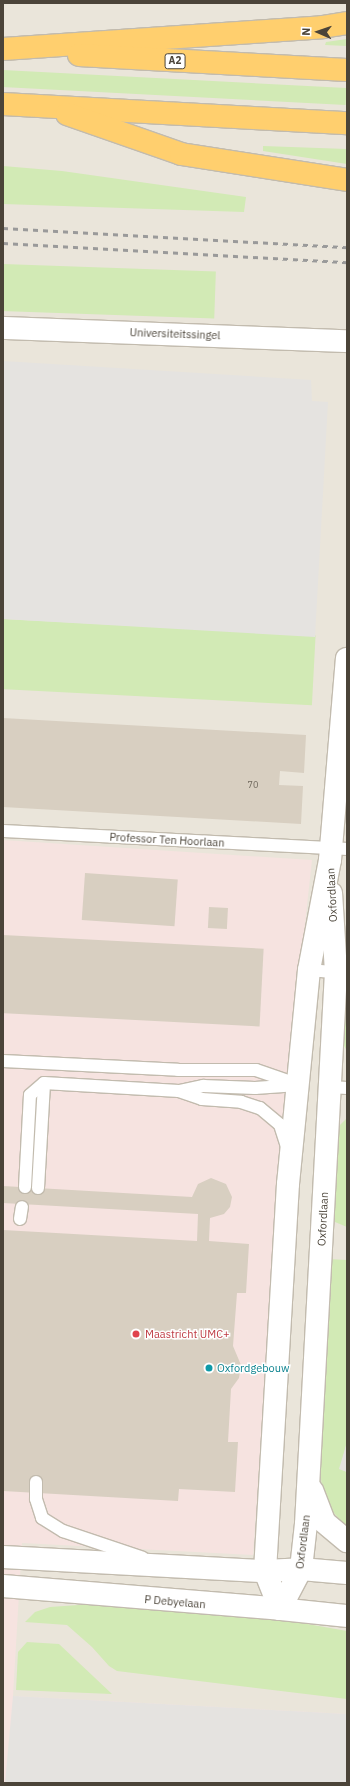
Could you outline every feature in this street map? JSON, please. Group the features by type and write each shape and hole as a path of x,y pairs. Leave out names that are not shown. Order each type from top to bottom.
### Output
{"highway":[{"name":"A2","path":"3,50 314,28 347,23"},
{"name":"A2","path":"3,50 347,70"},
{"path":"3,104 347,123"},
{"path":"42,106 181,154 347,180"}],"street":[{"name":"Universiteitssingel","path":"3,328 347,341"},
{"name":"Oxfordlaan","path":"280,1609 301,1569 338,1088 342,972 336,853 347,659"},
{"name":"Oxfordlaan","path":"280,1609 265,1571 288,1184 309,970 336,853"},
{"path":"298,1085 338,1088"},
{"path":"309,1476 313,1498 324,1522 347,1542"},
{"path":"3,1557 167,1567 265,1571 301,1569 347,1573"},
{"name":"P Debyelaan","path":"3,1586 347,1616"}],"lane":[{"name":"Professor Ten Hoorlaan","path":"3,831 336,853"},
{"path":"309,970 342,972"},
{"path":"3,1061 178,1070 256,1070 298,1085"},
{"path":"25,1186 30,1095 44,1083 179,1091 202,1086 255,1088 298,1085"},
{"path":"38,1188 44,1083"},
{"path":"179,1091 202,1099 251,1104 269,1114 284,1133 288,1184"},
{"path":"36,1482 36,1499 42,1518 63,1531 167,1567"}],"shaded area":[{"path":"3,3 347,3 347,1783 3,1783"},
{"path":"3,361 311,380 312,401 328,402 315,637 3,619"},
{"name":"Maastricht UMC+","path":"3,840 312,860 283,1124 253,1555 22,1543 13,1696 347,1714 347,1783 3,1783"},
{"path":"347,1442 347,1472 339,1469"},
{"path":"13,1696 347,1714 347,1783 5,1783"}],"green space":[{"path":"347,39 347,46 325,45 326,42"},
{"path":"3,70 347,88 346,105 3,87"},
{"path":"263,146 347,149 347,164 263,151"},
{"path":"3,166 62,171 246,197 244,212 3,204"},
{"path":"3,264 216,271 214,318 3,311"},
{"path":"3,619 316,635 312,705 3,689"},
{"path":"347,994 347,1051 343,1044"},
{"path":"347,1118 347,1227 335,1222 334,1196 337,1128"},
{"path":"328,1259 347,1260 347,1442 340,1469 347,1472 347,1527 332,1511 322,1488 318,1452"},
{"path":"93,1604 296,1622 347,1631 347,1699 117,1671 109,1666 92,1647 67,1625 25,1622 35,1612 50,1607"},
{"path":"27,1642 59,1644 112,1694 16,1690 18,1652"}],"building":[{"path":"3,718 306,735 304,773 280,771 279,785 303,786 301,824 3,807"},
{"path":"85,873 178,879 174,926 82,920"},
{"path":"209,907 228,908 227,929 208,928"},
{"path":"3,935 264,949 260,1027 3,1013"},
{"name":"Maastricht UMC+","path":"211,1178 226,1184 232,1197 230,1207 224,1214 210,1218 209,1241 249,1244 246,1293 237,1293 233,1346 241,1365 239,1378 231,1389 228,1442 238,1442 235,1492 179,1489 178,1501 3,1491 3,1230 197,1241 198,1214 3,1203 3,1186 192,1197 198,1184"}],"railway":[{"path":"3,228 347,247"},
{"path":"3,243 347,262"}],"place":[{"name":"Maastricht UMC+","path":"136,1334"},
{"name":"Oxfordgebouw","path":"209,1368"}]}
